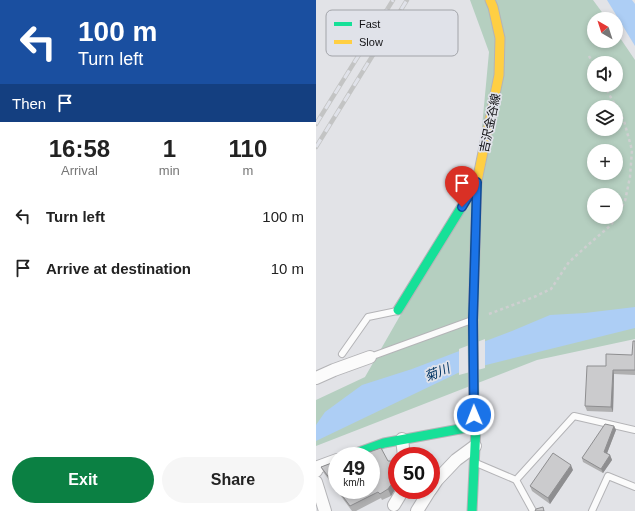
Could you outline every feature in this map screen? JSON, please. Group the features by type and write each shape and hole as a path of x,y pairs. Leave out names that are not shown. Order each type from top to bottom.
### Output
{"main road":[{"name":"吉沢金谷線","path":"472,511 476,426 474,415 473,322 477,182 500,75 500,38 490,0"},
{"path":"398,310 477,182"},
{"path":"373,447 402,439 476,426"}],"street":[{"path":"316,378 370,357"},
{"path":"402,439 403,447"},
{"path":"440,477 456,460 475,446"},
{"path":"316,471 318,467 328,463"},
{"path":"316,482 324,511"},
{"path":"394,505 398,499"},
{"path":"417,511 425,499"}],"lane":[{"path":"342,354 368,317 398,310"},
{"path":"370,357 473,322"},
{"path":"516,480 574,416 635,430"},
{"path":"474,463 516,480 533,511"},
{"path":"592,511 608,476 635,487"}],"path":[{"path":"608,92 624,121 632,150 630,178 623,205"},
{"path":"473,322 552,288 569,262 612,224"}],"green space":[{"path":"470,0 593,0 602,12 587,12 587,48 623,48 623,42 635,60 635,339 537,360 316,446 316,400 365,377 477,181 489,52"}],"water":[{"path":"607,0 632,0 635,4 635,46 623,26 623,12 614,12"},
{"name":"菊川","path":"635,307 635,328 462,371 316,441 316,425 325,412 362,385 412,369 550,315 585,313"}],"pier":[{"path":"485,339 485,368 459,375 459,349"}],"building":[{"path":"633,341 635,341 635,370 613,370 611,407 585,406 587,366 606,366 606,354 632,355"},
{"path":"605,424 614,426 604,452 610,455 601,469 582,458"},
{"path":"380,448 388,461 388,489 380,494"},
{"path":"553,453 571,465 548,498 530,486"},
{"path":"328,464 328,476 321,467"},
{"path":"345,499 364,499 350,506"},
{"path":"543,507 544,511 535,511 536,509"}],"railway":[{"path":"387,10 393,0"},
{"path":"401,10 407,0"},
{"path":"316,124 358,56"},
{"path":"316,147 372,56"}],"traffic: fast":[{"path":"472,511 476,426 474,415 473,320 477,181"},
{"path":"398,310 477,182"},
{"path":"373,447 384,443 476,426"}],"traffic: slow":[{"path":"477,181 499,75 500,38 490,0"}],"route":[{"path":"462,207 477,182 473,320 474,415"}]}
